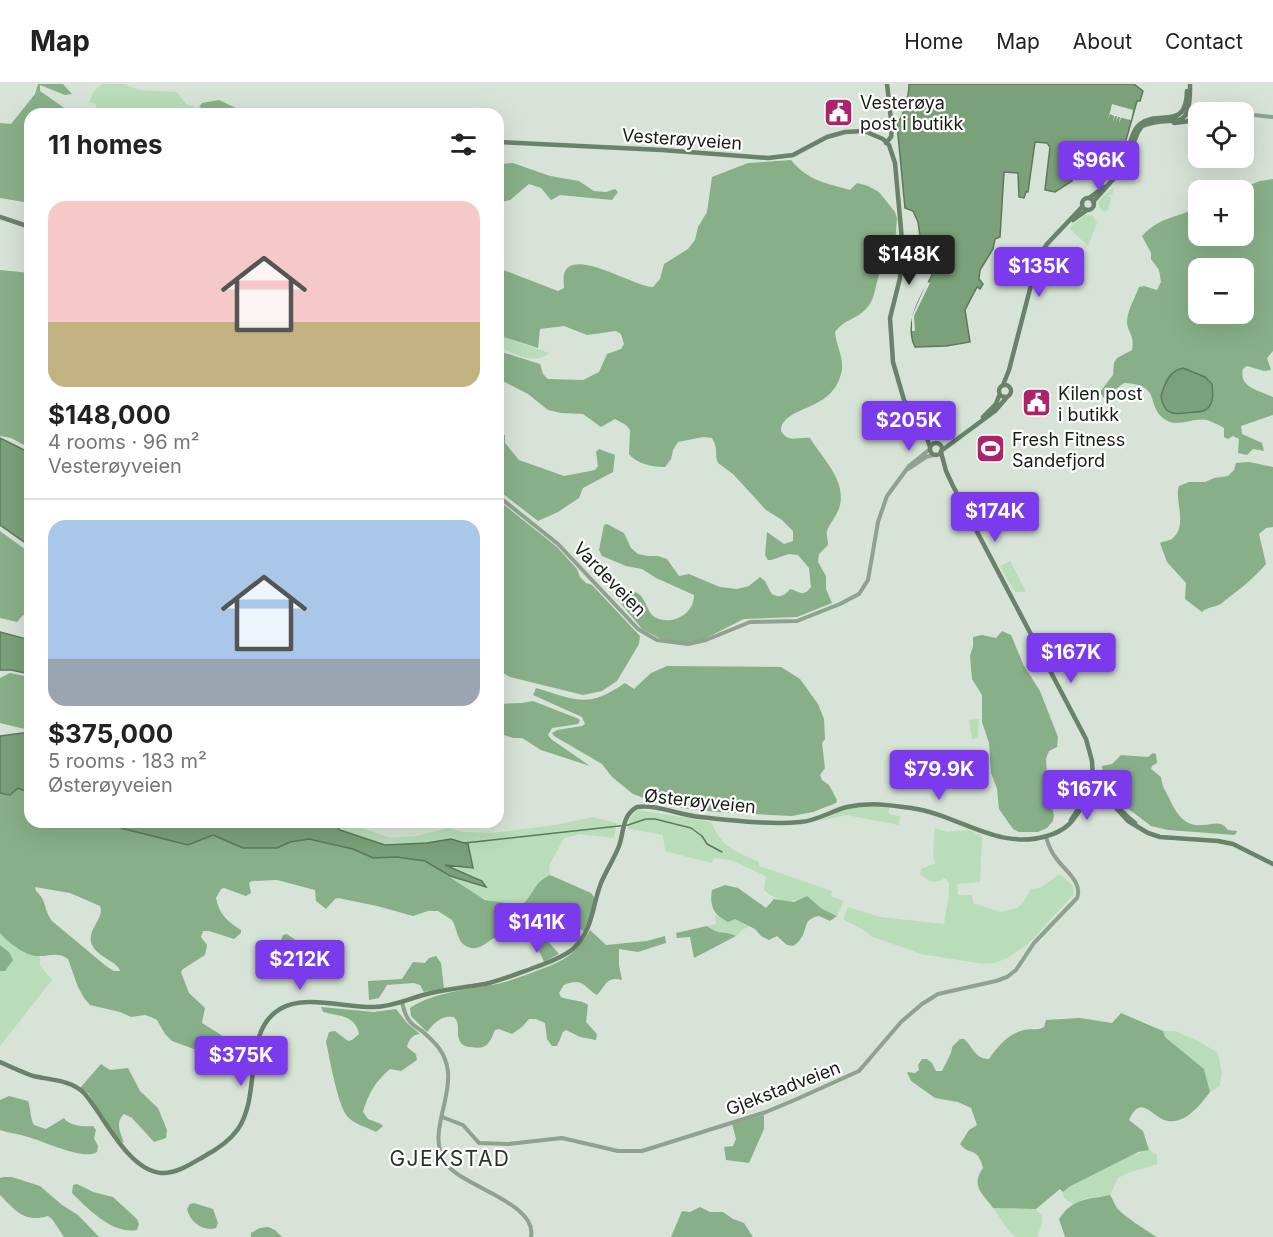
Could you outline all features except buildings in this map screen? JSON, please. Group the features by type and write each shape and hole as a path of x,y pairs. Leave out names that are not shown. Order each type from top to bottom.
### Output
{"main road":[{"path":"884,141 892,134 887,84"},
{"path":"1186,116 1189,84"},
{"path":"1145,123 1172,122 1186,116"},
{"path":"1085,208 1083,200 1091,200 1113,181 1126,160 1134,131 1145,123 1186,116"},
{"name":"Vesterøyveien","path":"504,142 768,158 793,155 834,135 859,131 884,141 892,152 895,163 902,240 900,278 890,318 894,370 901,392 930,448 946,471"},
{"path":"1006,386 1038,258 1047,244 1066,225 1085,208 1092,208 1091,200"},
{"path":"0,217 24,226"},
{"path":"975,425 994,407 999,389 1006,386"},
{"path":"934,455 995,411 1011,392 1006,386"},
{"path":"999,395 1007,398"},
{"name":"Vesterøyveien","path":"920,425 941,446 946,471"},
{"path":"930,448 937,443 961,435"},
{"path":"946,471 1005,587 1077,719 1088,744 1095,788 1133,825 1148,833 1233,844 1273,864"},
{"path":"1092,766 1100,778 1105,781 1108,794 1127,816 1141,826 1165,836"},
{"path":"1095,788 1100,778"},
{"path":"1095,788 1106,787"},
{"name":"Østerøyveien","path":"0,1062 26,1073 65,1082 76,1087 89,1100 115,1138 130,1155 153,1171 167,1173 213,1152 238,1130 250,1101 258,1038 264,1023 277,1011 289,1005 305,1002 368,1007 387,1006 432,993 496,981 554,960 569,952 588,928 600,886 616,853 630,812 640,806 691,816 792,822 806,821 841,809 867,804 934,812 995,836 1046,837 1064,828 1095,788"}],"street":[{"path":"1254,115 1273,117"},
{"name":"Vardeveien","path":"504,501 558,544 638,629 657,640 688,644 706,640 750,622 797,621 859,594 868,580 881,510 891,489 930,448"},
{"name":"Vardeveien","path":"907,470 926,457 934,455"},
{"name":"Gjekstadveien","path":"442,1117 463,1125 479,1143 508,1144 562,1138 636,1152 766,1112 849,1077 862,1068 901,1022 922,1004 945,992 996,981 1016,970 1034,943 1077,898 1078,885 1056,859 1046,837"},
{"path":"402,1002 408,1019 438,1046 446,1060 448,1078 438,1145 447,1164 467,1180 518,1209 530,1221 531,1237"}],"shaded area":[{"path":"38,84 63,84 72,94 65,95 40,85 40,91 64,108 24,108 24,202 0,198 0,123 11,124 35,94"},
{"path":"102,84 124,84 139,90 177,92 186,104 197,108 96,108 96,104 89,102 94,91"},
{"path":"909,84 1134,84 1143,91 1140,101 1137,101 1121,158 1081,148 1072,181 1055,192 1045,190 1050,147 1047,143 1035,142 1028,192 1024,198 1019,197 1018,173 1004,172 1000,237 995,239 993,249 980,270 979,279 983,284 980,289 977,287 965,310 970,342 946,346 915,347 912,338 911,328 915,309 932,275 931,271 925,271 931,266 928,251 920,236 918,222 913,211 905,208 897,124 906,105"},
{"path":"219,100 236,108 199,107 202,103"},
{"path":"791,160 804,173 825,183 850,190 857,183 879,192 897,218 893,271 892,273 880,272 874,296 869,305 835,332 842,369 830,394 790,416 784,422 781,431 791,438 810,438 836,477 839,486 841,495 839,509 827,531 828,545 819,554 818,562 826,576 826,589 832,603 797,617 744,619 693,642 667,642 642,629 615,596 620,591 635,592 642,598 653,616 673,620 690,609 694,595 642,569 626,566 602,556 599,550 604,525 607,524 624,533 631,548 638,554 667,559 679,576 689,574 720,587 737,589 749,586 760,577 765,581 771,593 779,596 784,595 790,589 803,593 811,587 809,568 798,555 789,554 768,560 765,555 767,532 784,544 793,541 793,531 782,520 766,510 733,474 718,463 712,438 703,437 678,442 665,467 645,464 629,454 630,430 626,425 615,419 601,427 583,414 548,410 528,394 504,382 504,353 540,364 543,374 548,379 583,380 599,372 607,354 621,349 624,344 621,334 616,331 587,335 564,326 540,329 538,348 504,337 504,270 558,291 564,288 564,274 569,267 579,264 653,287 660,279 664,264 688,249 695,240 698,227 707,212 712,177 748,163"},
{"path":"513,163 550,176 579,181 594,191 606,192 615,189 618,192 612,200 560,195 551,200 541,188 529,184 510,200 504,202 504,164"},
{"path":"1273,179 1273,351 1267,358 1271,370 1264,371 1247,366 1243,369 1242,375 1247,385 1273,397 1273,415 1241,426 1242,434 1262,443 1264,451 1253,449 1247,455 1238,453 1239,439 1233,436 1228,439 1224,437 1224,428 1214,423 1202,419 1176,423 1166,420 1156,409 1152,397 1144,388 1124,383 1104,398 1100,392 1113,375 1117,358 1132,350 1127,321 1139,287 1144,286 1157,290 1161,282 1159,270 1151,259 1151,253 1142,236 1156,224 1188,212 1188,246 1254,246 1254,183"},
{"path":"1114,187 1112,195 1107,195 1111,198 1108,210 1104,212 1099,207 1099,201"},
{"path":"1085,215 1092,215 1097,223 1088,246 1069,228"},
{"path":"0,270 24,272 24,445 11,438 0,436"},
{"path":"504,337 549,353 537,358 517,355 504,349"},
{"path":"1183,368 1205,377 1212,384 1212,400 1210,406 1205,410 1177,414 1165,408 1161,396 1166,382 1174,372"},
{"path":"504,435 505,443 519,460 564,476 595,470 598,466 596,452 599,449 615,455 613,472 583,488 579,498 558,512 538,521 504,495"},
{"path":"0,438 24,450 24,542 0,525"},
{"path":"1249,462 1273,467 1273,527 1266,528 1259,534 1266,564 1221,604 1202,612 1185,599 1186,583 1167,562 1160,543 1173,538 1180,526 1179,486 1189,482 1205,482 1228,476 1234,470 1236,463"},
{"path":"504,505 557,547 577,569 580,577 592,585 640,636 639,644 617,681 602,691 583,695 510,677 504,674"},
{"path":"0,531 24,549 24,615 17,622 0,618"},
{"path":"1010,561 1025,592 1015,592 1000,566"},
{"path":"1002,631 1011,635 1024,666 1040,691 1058,737 1057,747 1049,751 1046,759 1053,821 1047,828 1038,832 1019,832 1013,829 999,809 997,789 991,773 989,743 982,722 982,695 972,679 970,656 973,637 982,635 996,638"},
{"path":"0,632 24,638 24,673 0,670"},
{"path":"667,666 781,667 800,679 818,704 824,719 825,739 822,743 825,768 820,775 822,780 829,785 837,800 836,803 813,812 792,816 717,812 682,808 649,800 633,794 612,777 602,764 552,733 582,726 585,724 582,717 533,695 536,688 572,699 591,699 625,683 634,689 651,673"},
{"path":"10,673 24,676 24,729 0,723 0,678"},
{"path":"533,701 579,719 578,724 552,728 548,735 590,766 541,750 522,738 504,735 504,704"},
{"path":"979,719 978,738 972,739 969,720"},
{"path":"24,733 24,790 18,788 10,795 0,793 0,736"},
{"path":"1153,753 1156,754 1157,763 1151,769 1161,777 1177,813 1194,825 1223,825 1228,830 1237,831 1235,835 1168,830 1151,826 1122,804 1103,772 1102,766 1112,764 1121,755 1148,757"},
{"path":"18,788 24,790 24,828 121,828 188,845 213,835 243,848 277,848 290,842 309,839 353,849 373,858 397,857 425,861 485,900 522,905 540,881 550,875 591,893 595,898 589,925 584,932 553,914 542,912 538,920 541,933 559,954 544,962 537,947 521,936 506,935 493,938 477,948 468,947 459,939 452,920 438,911 428,911 413,916 338,898 326,909 316,901 315,890 277,880 252,881 249,883 251,893 246,896 221,889 216,898 219,908 228,920 241,930 241,933 234,939 203,931 201,937 207,945 205,955 181,972 189,993 205,1008 202,1023 229,1040 231,1053 228,1059 224,1060 172,1041 157,1020 151,1017 145,1015 131,1017 90,1005 78,987 68,959 60,955 36,956 27,953 0,933 0,793 10,795","holes":["35,887 70,893 100,906 100,915 92,932 91,942 93,947 115,964 120,971 114,971 106,966 52,921"]},
{"path":"868,806 889,808 888,812 891,815 900,816 899,825 847,815 820,821 843,811"},
{"path":"638,810 711,822 720,838 730,848 759,862 759,866 832,891 831,896 844,901 837,916 822,910 807,896 790,901 774,897 764,890 766,876 731,860 714,858 711,863 665,851 663,835 628,830 630,818"},
{"path":"593,817 617,823 614,838 580,834 564,838 549,866 550,875 540,881 522,905 483,898 450,876 486,886 482,881 442,864 451,839 427,843 385,845 338,828 361,828 391,838 416,836 449,828 463,832 493,833 555,825"},
{"path":"121,828 338,828 385,845 427,843 451,839 468,844 473,868 445,865 482,881 486,887 450,876 425,861 397,857 373,858 353,849 309,839 290,842 277,848 243,848 213,835 188,845"},
{"path":"935,828 947,832 969,830 982,836 980,882 957,884 958,895 972,895 973,903 1000,912 1017,908 1023,903 1031,889 1040,888 1060,874 1073,886 1074,894 1028,944 995,963 983,964 921,954 871,936 843,919 848,907 880,917 944,924 949,883 945,878 932,882 920,874 921,869 936,863 933,857"},
{"path":"725,885 738,888 766,908 774,899 794,902 807,896 822,909 837,916 830,921 819,916 813,918 807,924 799,941 793,946 787,945 777,936 769,940 755,929 735,919 728,922 719,916 712,905 712,890"},
{"path":"715,915 728,922 735,919 750,926 736,936 715,931 707,926 716,924"},
{"path":"707,926 715,931 736,936 694,958 690,937 677,938 676,933"},
{"path":"590,930 606,945 647,941 665,936 666,943 638,952 619,949 622,980 610,980 597,995 580,983 564,985 559,993 561,997 588,1005 586,1022 597,1034 596,1040 580,1037 566,1030 557,1046 552,1046 547,1039 545,1023 529,1019 512,1034 499,1029 495,1030 487,1045 476,1048 464,1045 460,1041 454,1017 442,1018 427,1032 411,1016 410,1008 432,997 505,982 568,957 585,939"},
{"path":"0,933 18,948 29,954 40,956 40,966 52,980 0,1046 0,971 5,971 9,952 0,945"},
{"path":"287,934 327,962 328,968 321,977 297,975 283,970 279,949 283,935"},
{"path":"0,945 9,952 13,960 5,971 0,971"},
{"path":"436,956 441,963 444,988 424,992 420,985 414,983 387,985 379,998 369,1000 368,981 402,979 413,962 425,963 429,958"},
{"path":"321,1007 374,1012 396,1009 420,1034 411,1038 407,1047 416,1054 417,1060 401,1071 390,1069 376,1084 367,1100 363,1112 368,1119 383,1126 376,1132 353,1121 343,1110 326,1042 329,1032 335,1031 348,1041 352,1040 359,1034 357,1028 350,1020 323,1012"},
{"path":"1121,1013 1163,1031 1165,1037 1204,1069 1210,1092 1192,1112 1175,1121 1162,1119 1143,1107 1138,1108 1129,1120 1143,1131 1149,1150 1138,1152 1063,1192 1060,1189 1036,1209 993,1208 979,1190 978,1180 983,1168 979,1157 960,1144 969,1130 977,1125 971,1108 958,1102 935,1098 911,1081 907,1072 915,1073 919,1070 918,1065 922,1059 927,1059 932,1063 936,1071 942,1071 952,1047 960,1039 964,1039 980,1057 989,1059 1008,1038 1024,1030 1044,1027 1046,1020 1080,1018 1112,1023"},
{"path":"1163,1031 1175,1031 1218,1053 1222,1073 1220,1086 1210,1092 1204,1069 1165,1037"},
{"path":"101,1064 110,1070 128,1068 140,1091 158,1108 167,1130 166,1138 154,1142 132,1118 124,1114 119,1124 124,1143 119,1140 88,1093 80,1088"},
{"path":"9,1096 28,1101 34,1125 46,1129 64,1118 73,1124 93,1126 96,1130 94,1138 98,1146 97,1152 83,1154 74,1152 0,1130 0,1100"},
{"path":"764,1115 764,1129 749,1163 726,1160 724,1147 733,1146 736,1139 732,1124"},
{"path":"1149,1150 1157,1155 1157,1164 1118,1178 1110,1195 1087,1198 1072,1204 1064,1198 1063,1192 1069,1187 1132,1155"},
{"path":"12,1177 40,1186 78,1215 99,1237 64,1237 48,1216 33,1218 21,1214 0,1195 0,1178"},
{"path":"77,1184 93,1192 113,1197 137,1219 139,1224 137,1230 119,1228 101,1219 72,1193 73,1185"},
{"path":"1110,1195 1120,1211 1157,1237 1065,1237 1059,1219 1070,1207 1082,1201"},
{"path":"194,1203 213,1209 218,1223 216,1228 206,1229 194,1222 187,1209 190,1204"},
{"path":"700,1207 710,1212 723,1212 744,1223 753,1237 671,1237 682,1211 690,1212"},
{"path":"993,1208 1036,1209 1042,1216 1042,1224 1037,1237 1016,1237"},
{"path":"268,1227 282,1237 251,1237 251,1233"}],"pier":[{"path":"1112,104 1133,110 1131,120 1121,118 1119,123 1120,117 1116,122 1117,116 1115,116 1113,122 1114,116 1110,114 1108,120"},
{"path":"927,282 930,283 914,316 915,331 912,331 912,316"}],"waterway":[{"path":"465,843 628,825 646,819 655,819 691,828 702,836 707,844 722,852"}],"place":[{"name":"Vesterøya post i butikk","path":"839,112"},
{"name":"Kilen post i butikk","path":"1037,403"},
{"name":"Fresh Fitness Sandefjord","path":"991,449"}],"district":[{"name":"GJEKSTAD","path":"450,1158"}]}
